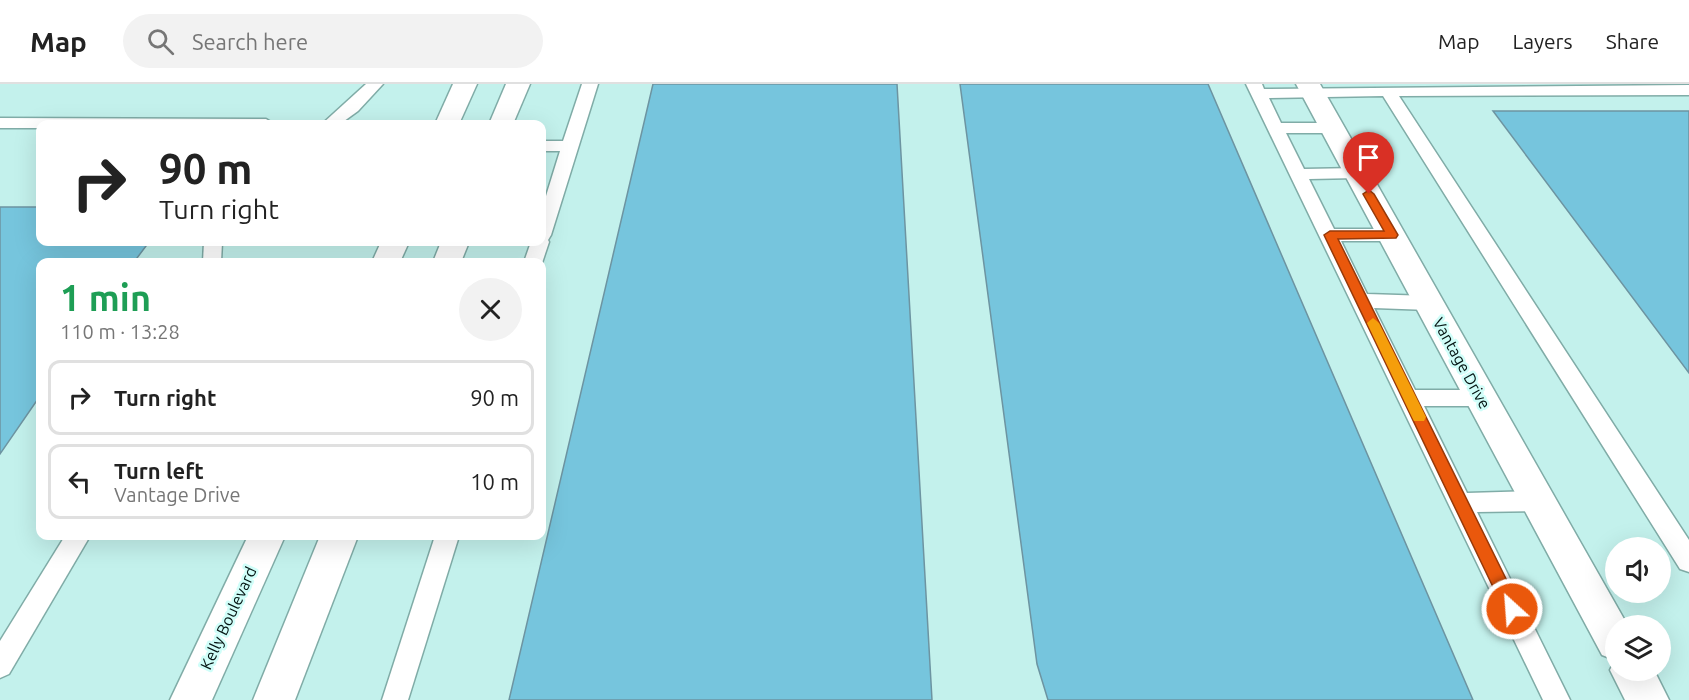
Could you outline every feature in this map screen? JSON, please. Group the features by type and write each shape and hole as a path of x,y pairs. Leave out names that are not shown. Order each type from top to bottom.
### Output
{"street":[{"path":"449,120 465,84"},
{"path":"503,120 518,84"},
{"name":"Vantage Drive","path":"1311,89 1605,622"},
{"name":"Kelly Boulevard","path":"190,700 264,540"},
{"path":"274,700 337,540"},
{"path":"1637,681 1648,700"}],"lane":[{"path":"336,120 352,108 375,84"},
{"path":"546,222 590,84"},
{"path":"1557,700 1257,89 1689,90"},
{"path":"1388,91 1689,561"},
{"path":"0,123 36,123"},
{"path":"1276,128 1333,128"},
{"path":"546,146 570,146"},
{"path":"1300,174 1357,173"},
{"path":"1330,235 1392,235"},
{"path":"1362,301 1429,303"},
{"path":"1409,398 1482,398"},
{"path":"1460,503 1538,501"},
{"path":"0,665 76,540"},
{"path":"395,700 446,540"}],"building":[{"path":"653,84 897,84 932,700 509,700"},
{"path":"960,84 1208,84 1473,700 1048,700 1037,664"},
{"path":"1493,111 1689,111 1689,373"},
{"path":"0,207 36,207 36,246 146,246 137,258 36,258 36,402 0,454"}],"slow traffic":[{"path":"1373,323 1419,417"}],"route":[{"path":"1369,194 1392,235 1330,235 1512,609"}]}
